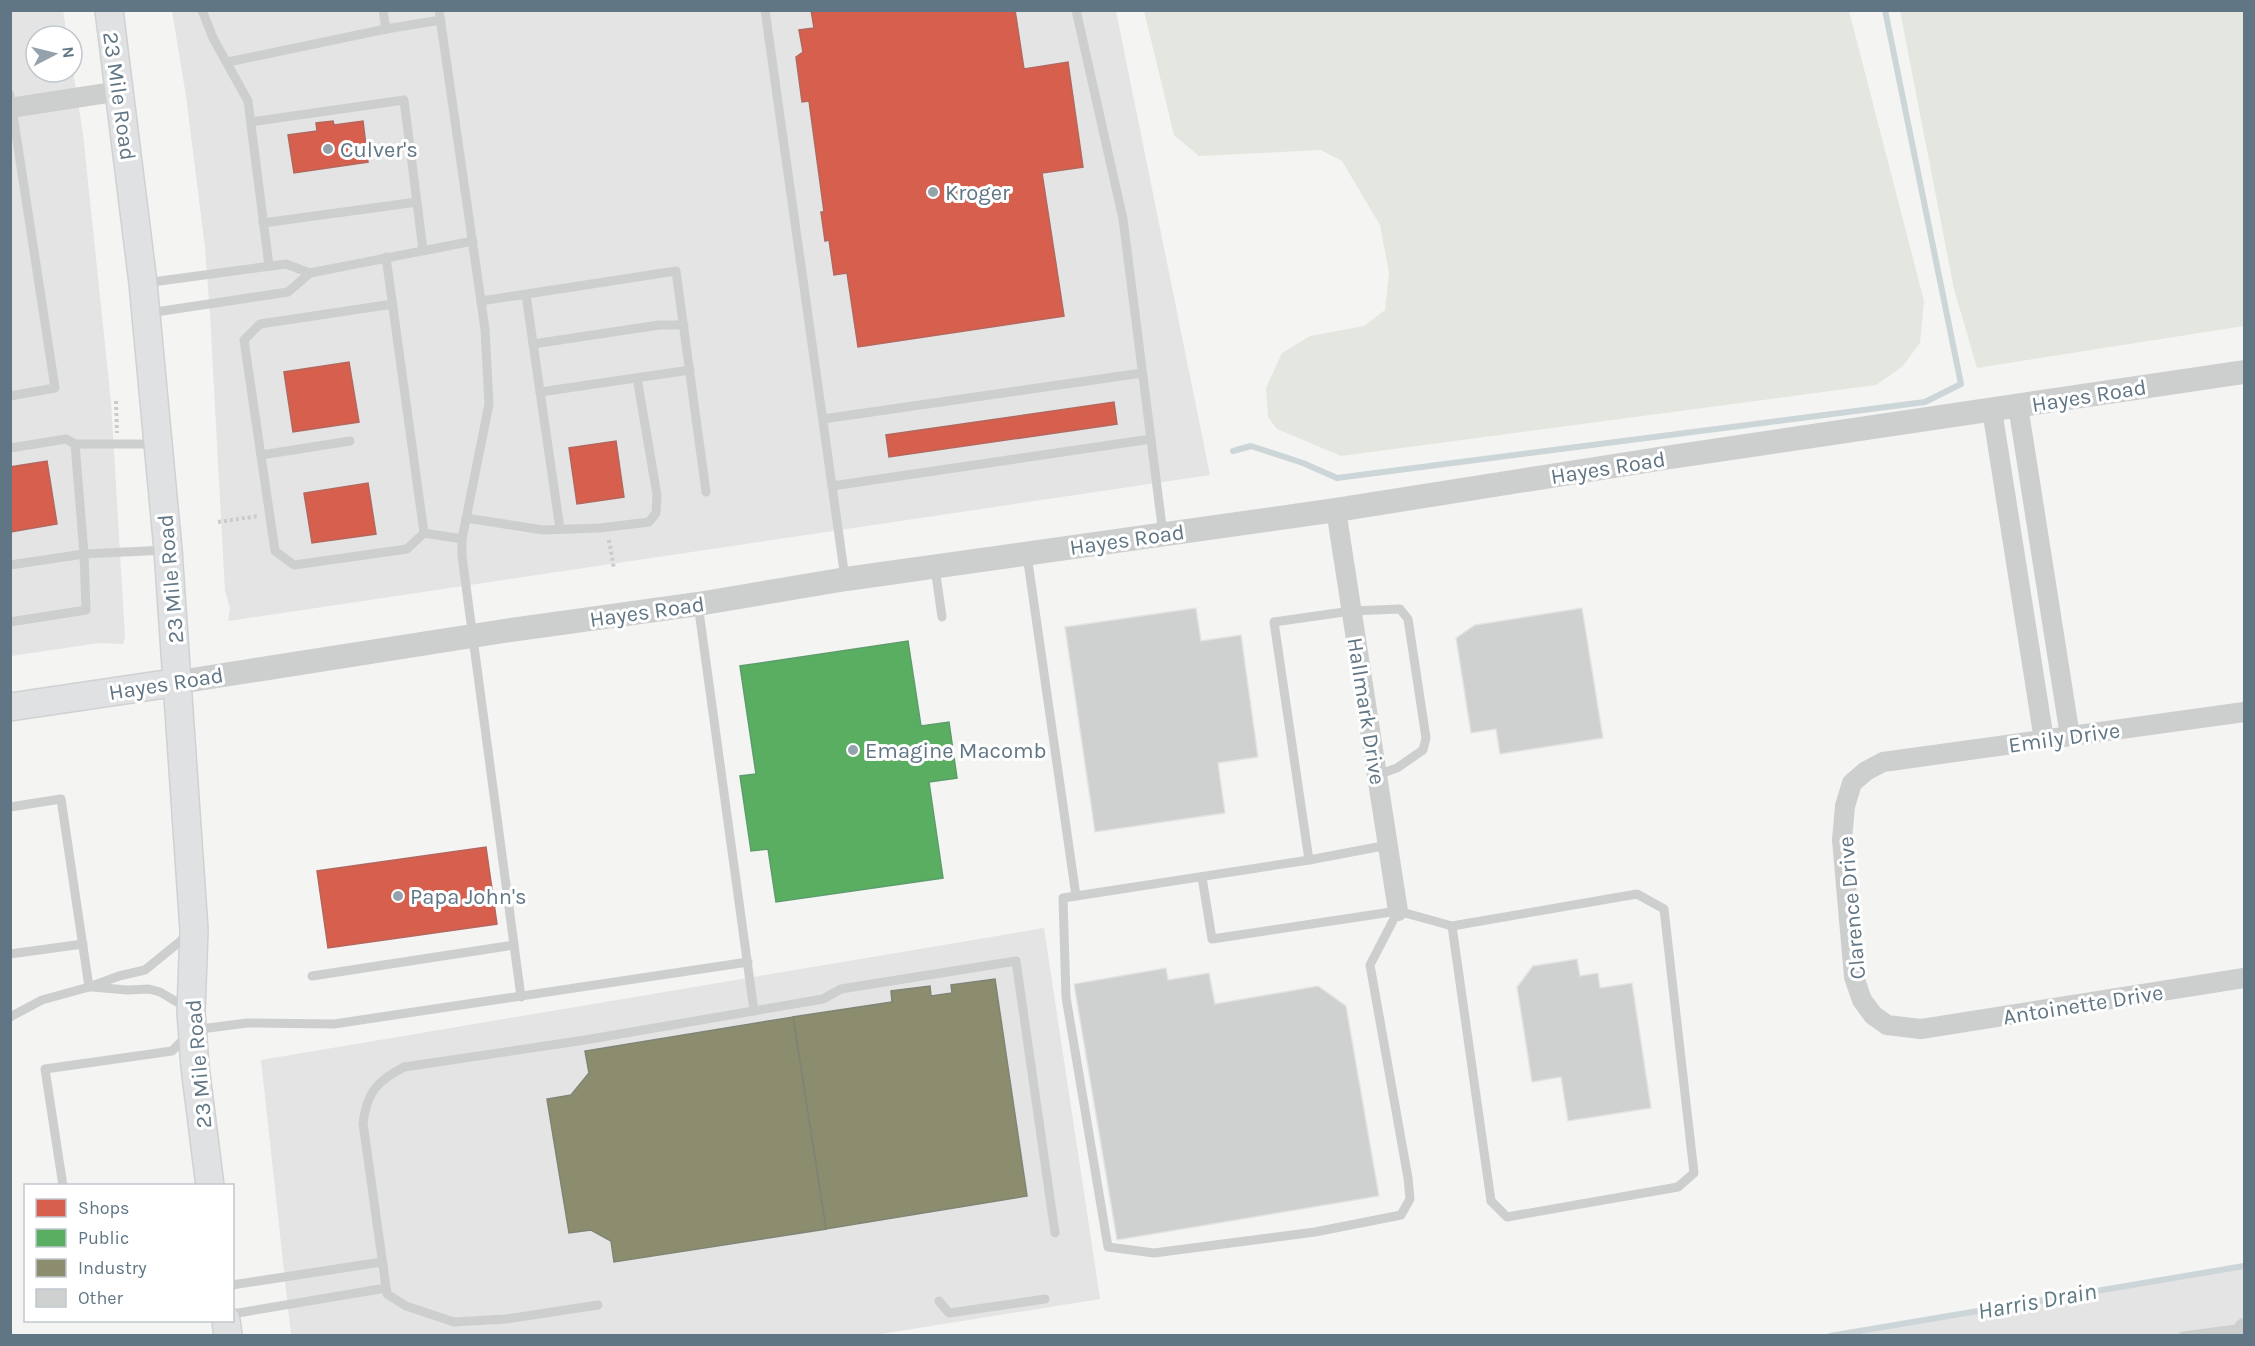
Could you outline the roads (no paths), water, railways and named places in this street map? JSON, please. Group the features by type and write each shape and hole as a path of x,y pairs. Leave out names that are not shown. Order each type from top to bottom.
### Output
{"main road":[{"name":"23 Mile Road","path":"109,10 143,283 159,444 179,682 194,930 192,1021 210,1184"},
{"name":"Hayes Road","path":"10,707 179,682"}],"street":[{"path":"12,103 120,91"},
{"name":"Hayes Road","path":"179,682 504,631 698,604 846,579 1336,510 1671,457 2244,372"},
{"path":"2018,406 2070,736"},
{"path":"1992,410 2044,740"},
{"name":"Hallmark Drive","path":"1336,510 1398,911"},
{"path":"2021,592 2047,588"},
{"name":"Emily Drive","path":"1883,762 2244,712"},
{"name":"Clarence Drive","path":"1883,762 1866,771 1852,783 1845,807 1842,840 1854,977 1862,1000 1873,1015 1887,1025 1921,1029"},
{"name":"Antoinette Drive","path":"1921,1029 2244,978"}],"lane":[{"path":"202,10 213,38 248,100 268,266"},
{"path":"383,10 386,29"},
{"path":"765,10 846,579"},
{"path":"1076,10 1124,219 1162,534"},
{"path":"228,62 386,29 440,15 473,241 489,376 489,404 462,539 462,556 520,997"},
{"path":"251,122 404,100 423,250"},
{"path":"10,396 55,388 15,162 12,103"},
{"path":"263,223 417,202"},
{"path":"146,313 288,292 310,273 473,241"},
{"path":"386,257 423,533"},
{"path":"143,283 286,264 310,273"},
{"path":"481,302 676,271 706,492"},
{"path":"526,295 560,529"},
{"path":"393,304 260,324 244,340 275,550 294,565 407,549 423,533"},
{"path":"533,344 659,325 684,325"},
{"path":"540,392 690,370"},
{"path":"823,419 1142,372"},
{"path":"466,518 543,530 607,527 649,522 656,513 657,495 637,378"},
{"path":"10,448 66,439 75,444 159,444"},
{"path":"832,486 1150,439"},
{"path":"261,455 350,441"},
{"path":"10,622 86,610 75,444"},
{"path":"423,533 462,539"},
{"path":"10,565 84,554 168,550"},
{"path":"1026,552 1076,896"},
{"path":"935,566 942,617"},
{"path":"698,604 754,1011"},
{"path":"1309,860 1274,622 1351,611 1400,609 1408,619 1426,738 1423,750 1397,768 1377,775"},
{"path":"10,807 61,799 90,987"},
{"path":"1388,845 1309,860 1063,898 1066,997 1108,1247 1154,1254 1316,1232 1401,1215 1410,1199 1408,1178 1370,965 1398,911"},
{"path":"1202,877 1212,939 1398,911 1452,926 1638,894 1664,909 1694,1173 1678,1187 1507,1216 1491,1202 1452,926"},
{"path":"10,1017 42,1000 90,987 119,975 135,974 145,970 194,930"},
{"path":"10,954 83,944"},
{"path":"312,976 514,945"},
{"path":"598,1305 506,1319 454,1322 406,1306 387,1294 363,1123 365,1108 378,1083 404,1067 585,1040 824,999 841,989 1016,961 1055,1233"},
{"path":"90,987 149,989 160,992 192,1021 334,1024 748,962"},
{"path":"63,1184 45,1069 172,1051 192,1021"},
{"path":"234,1285 382,1262"},
{"path":"234,1314 386,1288"},
{"path":"939,1301 949,1313 1045,1299"},
{"path":"2183,1335 2244,1330"}],"waterway":[{"path":"1233,451 1251,446 1303,463 1337,478 1925,402 1961,384 1885,10"},
{"name":"Harris Drain","path":"1830,1336 2244,1266"}],"place":[{"name":"Culver's","path":"328,149"},
{"name":"Kroger","path":"933,192"},
{"name":"Emagine Macomb","path":"853,750"},
{"name":"Papa John's","path":"398,896"}]}
